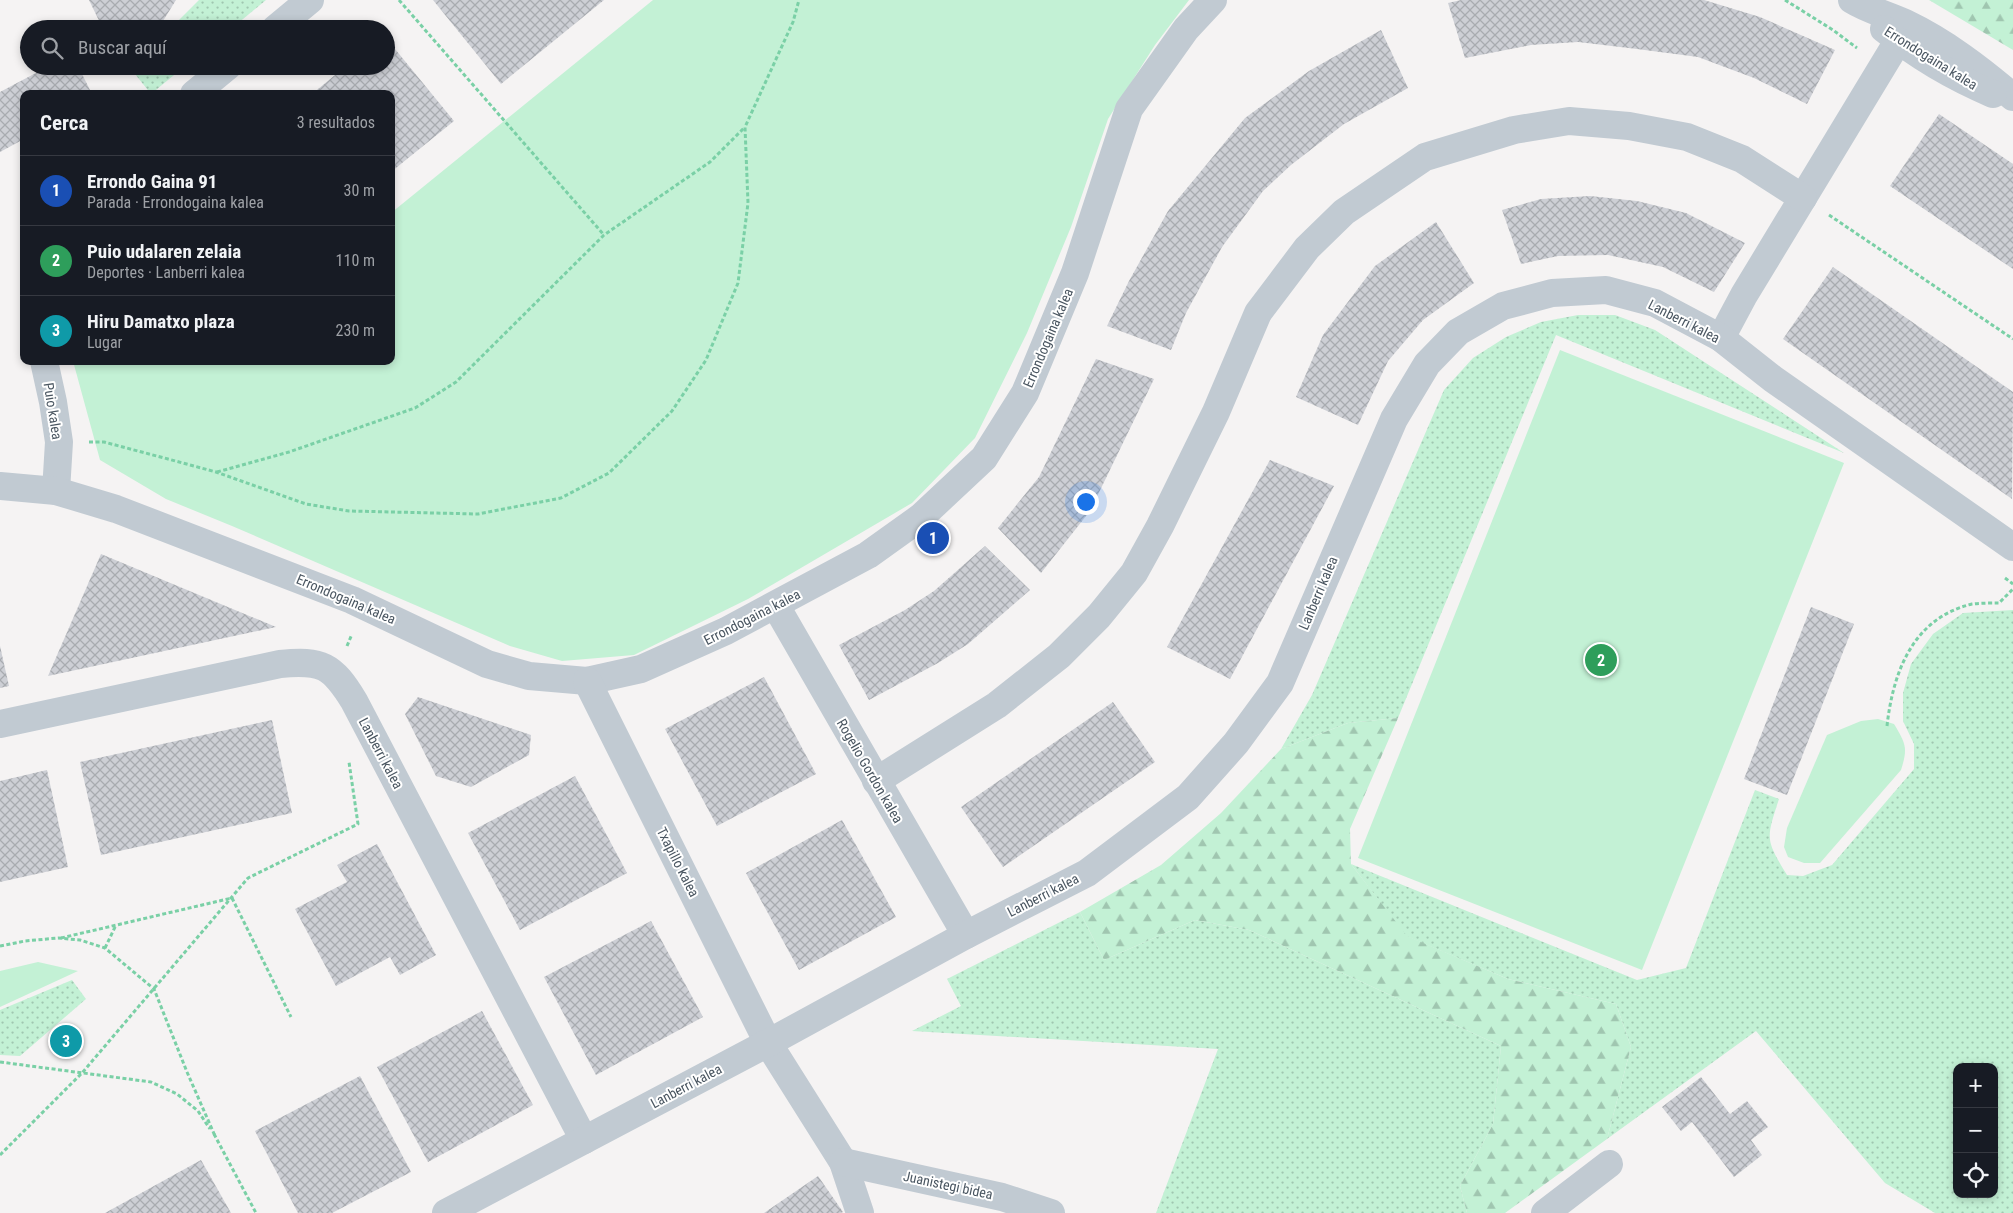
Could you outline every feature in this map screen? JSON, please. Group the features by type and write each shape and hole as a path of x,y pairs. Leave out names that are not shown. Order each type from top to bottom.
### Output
{"street":[{"path":"286,20 310,0"},
{"name":"Errondogaina kalea","path":"0,486 56,491 116,508 352,600 487,664 530,676 587,682 641,669 726,632 868,555 921,517 984,458 1025,393 1075,273 1129,109 1186,29 1213,0"},
{"name":"Errondogaina kalea","path":"1854,1 1875,23 1898,41 1971,85 2013,103"},
{"name":"Errondogaina kalea","path":"1854,1 1906,23 1946,46 1979,68 2013,97"},
{"path":"1721,338 1744,296 1898,41"},
{"path":"199,90 217,75"},
{"path":"876,781 998,705 1059,656 1099,616 1134,573 1160,526 1216,412 1258,313 1307,248 1344,212 1425,157 1514,130 1569,121 1629,126 1687,137 1742,159 1804,198"},
{"name":"Lanberri kalea","path":"446,1213 1087,872 1188,797 1236,743 1280,682 1394,419 1427,364 1458,332 1503,306 1552,293 1606,290 1655,303 1721,338 1773,379 2013,547"},
{"name":"Puio kalea","path":"45,365 59,442 56,491"},
{"name":"Rogelio Gordon kalea","path":"776,606 966,935"},
{"name":"Lanberri kalea","path":"0,724 280,664 305,662 323,666 341,679 354,701 584,1140"},
{"name":"Txapillo kalea","path":"587,682 768,1043"},
{"path":"768,1043 843,1162 860,1213"},
{"name":"Juanistegi bidea","path":"843,1162 1002,1197 1052,1213"},
{"path":"1545,1213 1609,1164"}],"path":[{"path":"399,0 604,234"},
{"path":"216,472 288,452 415,408 456,382 604,234 710,162 745,128 793,22 799,0"},
{"path":"1785,0 1833,30 1864,54"},
{"path":"59,442 104,442 216,472 306,504 349,511 478,514 561,498 609,473 672,411 706,360 738,283 748,203 745,128"},
{"path":"1804,198 2013,339"},
{"path":"1887,726 1890,701 1906,654 1928,626 1950,612 1974,604 1999,603 2013,589"},
{"path":"0,1155 82,1073 248,878 358,824"},
{"path":"0,946 25,941 58,938 232,898"},
{"path":"232,898 291,1018"},
{"path":"105,948 116,925"},
{"path":"58,938 80,940 105,948 154,989 215,1136 256,1213"},
{"path":"0,1062 150,1082 177,1094 198,1111 215,1136"}],"green space":[{"path":"199,0 266,0 242,20 179,20"},
{"path":"653,0 1189,0 1155,45 1108,119 1071,227 1027,333 975,438 912,503 748,599 634,655 562,661 510,646 166,499 100,460 74,365 395,365 395,210"},
{"path":"1929,0 2013,0 2013,50"},
{"path":"136,75 174,75 156,90 148,90"},
{"path":"1578,315 1615,315 1655,330 1844,453 1556,335 1398,718 1348,723 1281,749 1312,695 1444,390 1473,358 1506,337 1541,322"},
{"path":"1560,350 1844,463 1642,970 1358,858"},
{"path":"2013,610 2013,1213 1935,1213 1885,1183 1756,1031 1607,1139 1631,1047 1616,1004 1508,979 1406,936 1351,864 1637,980 1686,968 1755,790 1779,799 1770,831 1771,846 1787,875 1803,876 1832,865 1914,769 1914,744 1903,721 1903,693 1911,664 1933,634 1963,613"},
{"path":"1398,718 1350,829 1351,864 1407,936 1508,979 1616,1004 1631,1047 1607,1139 1505,1213 1467,1213 1460,1186 1493,1124 1501,1046 1249,930 1195,920 1104,960 1080,912 1161,865 1221,813 1281,749 1348,723"},
{"path":"1878,719 1894,724 1901,737 1905,746 1905,756 1901,770 1820,863 1804,863 1788,857 1784,847 1787,828 1827,735 1861,721"},
{"path":"1080,912 1104,960 1195,920 1249,930 1501,1046 1493,1124 1460,1186 1467,1213 1156,1213 1218,1049 912,1031 961,1006 947,979"},
{"path":"38,962 78,971 0,1007 0,971"},
{"path":"72,980 86,999 20,1056 0,1055 0,1010"}],"building":[{"path":"89,0 176,0 164,20 99,20"},
{"path":"433,0 604,0 501,84"},
{"path":"1461,0 1704,0 1760,17 1835,50 1807,104 1754,78 1698,57 1578,42 1531,45 1465,58 1448,3"},
{"path":"1381,30 1408,88 1344,124 1291,165 1263,191 1222,247 1186,313 1171,350 1107,326 1129,281 1168,211 1245,118 1309,71"},
{"path":"395,49 454,121 395,169 395,90 317,90 335,75 395,75"},
{"path":"32,75 82,75 90,90 20,90 20,141 0,152 0,92"},
{"path":"1939,114 2013,164 2013,269 1890,186"},
{"path":"1590,196 1637,201 1686,213 1745,243 1714,292 1663,267 1608,255 1558,256 1521,264 1502,210 1541,199"},
{"path":"1436,222 1474,283 1423,320 1388,361 1358,425 1296,397 1323,335 1375,266"},
{"path":"1833,267 2013,392 2012,499 1783,339"},
{"path":"1096,359 1154,379 1090,511 1041,573 998,528 1039,477"},
{"path":"1270,460 1334,486 1230,679 1167,647"},
{"path":"985,546 1030,590 968,644 938,663 869,700 839,645 905,610 934,591"},
{"path":"101,554 276,627 48,676"},
{"path":"1811,607 1854,624 1787,795 1744,779"},
{"path":"0,646 9,686 0,688"},
{"path":"764,677 816,774 717,826 665,729"},
{"path":"418,697 531,735 529,755 471,787 436,776 405,714"},
{"path":"1113,702 1155,762 1003,867 961,807"},
{"path":"272,720 292,813 101,855 80,762"},
{"path":"47,770 68,867 0,882 0,781"},
{"path":"575,776 627,873 520,930 468,833"},
{"path":"842,820 896,917 799,970 746,873"},
{"path":"377,844 436,955 400,975 390,957 336,986 295,909 347,882 337,865"},
{"path":"651,921 703,1017 596,1075 544,977"},
{"path":"482,1011 533,1105 428,1162 377,1067"},
{"path":"360,1076 411,1172 332,1213 298,1213 255,1131"},
{"path":"1701,1077 1730,1114 1747,1101 1768,1127 1751,1140 1762,1155 1734,1177 1692,1122 1681,1131 1662,1107"},
{"path":"201,1160 231,1213 105,1213"},
{"path":"818,1176 843,1212 764,1213"}],"place":[{"name":"Errondo Gaina 91","path":"933,538"},
{"name":"Puio udalaren zelaia","path":"1601,660"},
{"name":"Hiru Damatxo plaza","path":"66,1041"}]}
